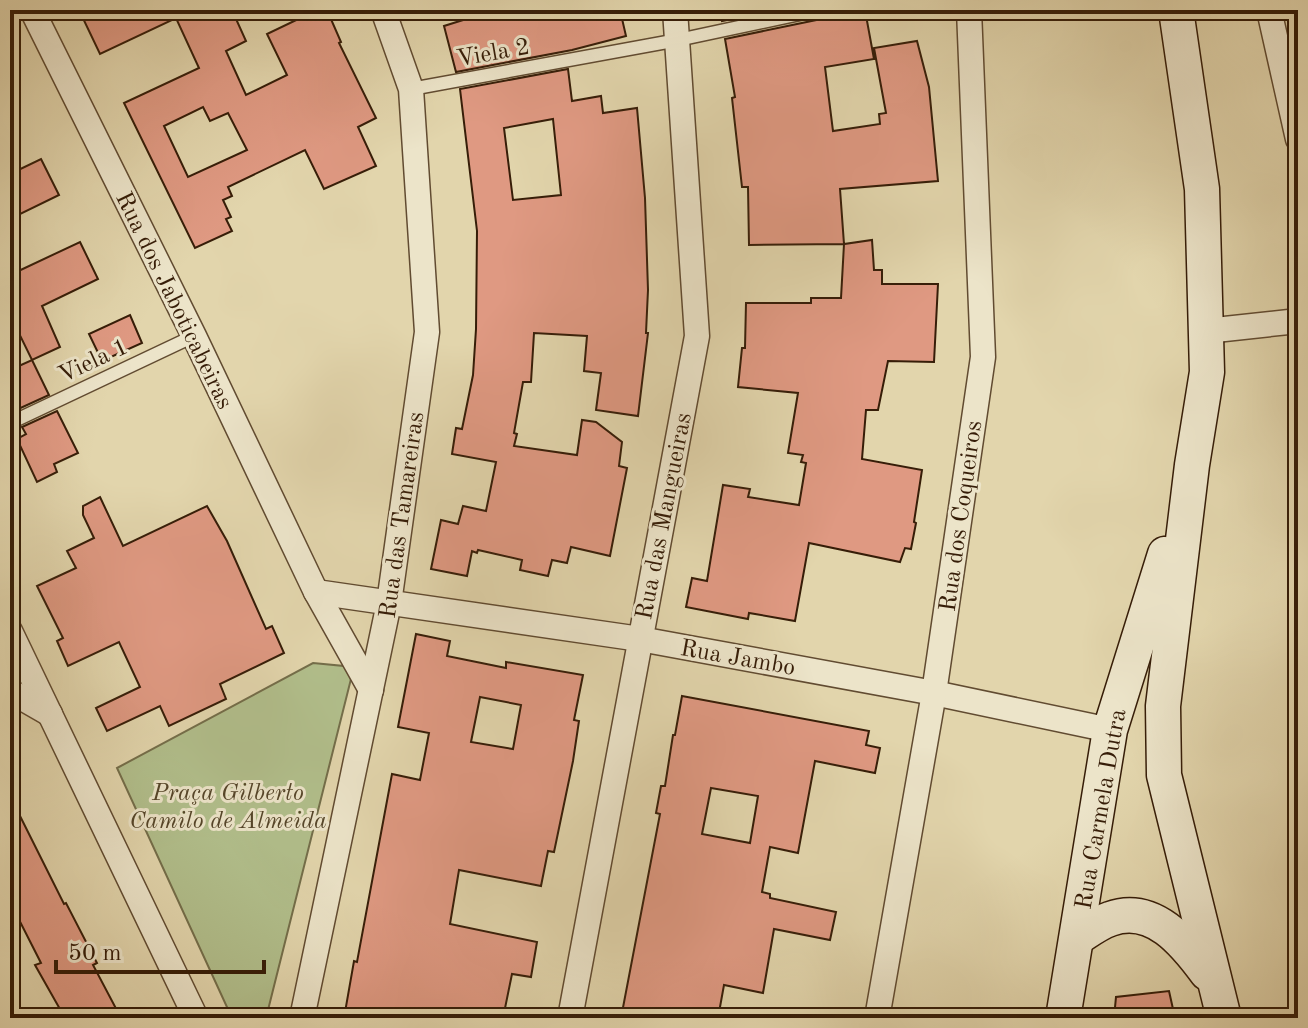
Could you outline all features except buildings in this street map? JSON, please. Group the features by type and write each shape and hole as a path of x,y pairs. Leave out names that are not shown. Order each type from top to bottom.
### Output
{"main road":[{"path":"1176,10 1202,189 1207,372 1192,465 1163,706 1164,775 1220,1002"},
{"name":"Rua Carmela Dutra","path":"1063,1018 1110,730 1192,465"},
{"path":"1110,730 1143,751 1164,775"},
{"path":"1077,938 1124,915 1139,916 1167,928 1178,936 1220,1002"}],"street":[{"name":"Rua dos Jaboticabeiras","path":"32,10 194,336 316,592 371,690"},
{"name":"Rua das Tamareiras","path":"302,1018 389,603 427,332 411,89 383,10"},
{"name":"Rua das Mangueiras","path":"570,1018 697,336 675,10"},
{"name":"Rua dos Coqueiros","path":"877,1018 934,693 983,357 969,10"},
{"path":"1269,10 1298,139"},
{"path":"1206,331 1298,321"},
{"name":"Rua Jambo","path":"316,592 640,639 934,693 1110,730"},
{"path":"10,631 196,1018"},
{"path":"10,691 50,714"}],"lane":[{"name":"Viela 2","path":"411,89 678,40 819,10"},
{"name":"Viela 1","path":"10,423 194,336"}],"green space":[{"name":"Praça Gilberto Camilo de Almeida","path":"313,663 354,667 266,1018 232,1018 117,768"}]}
